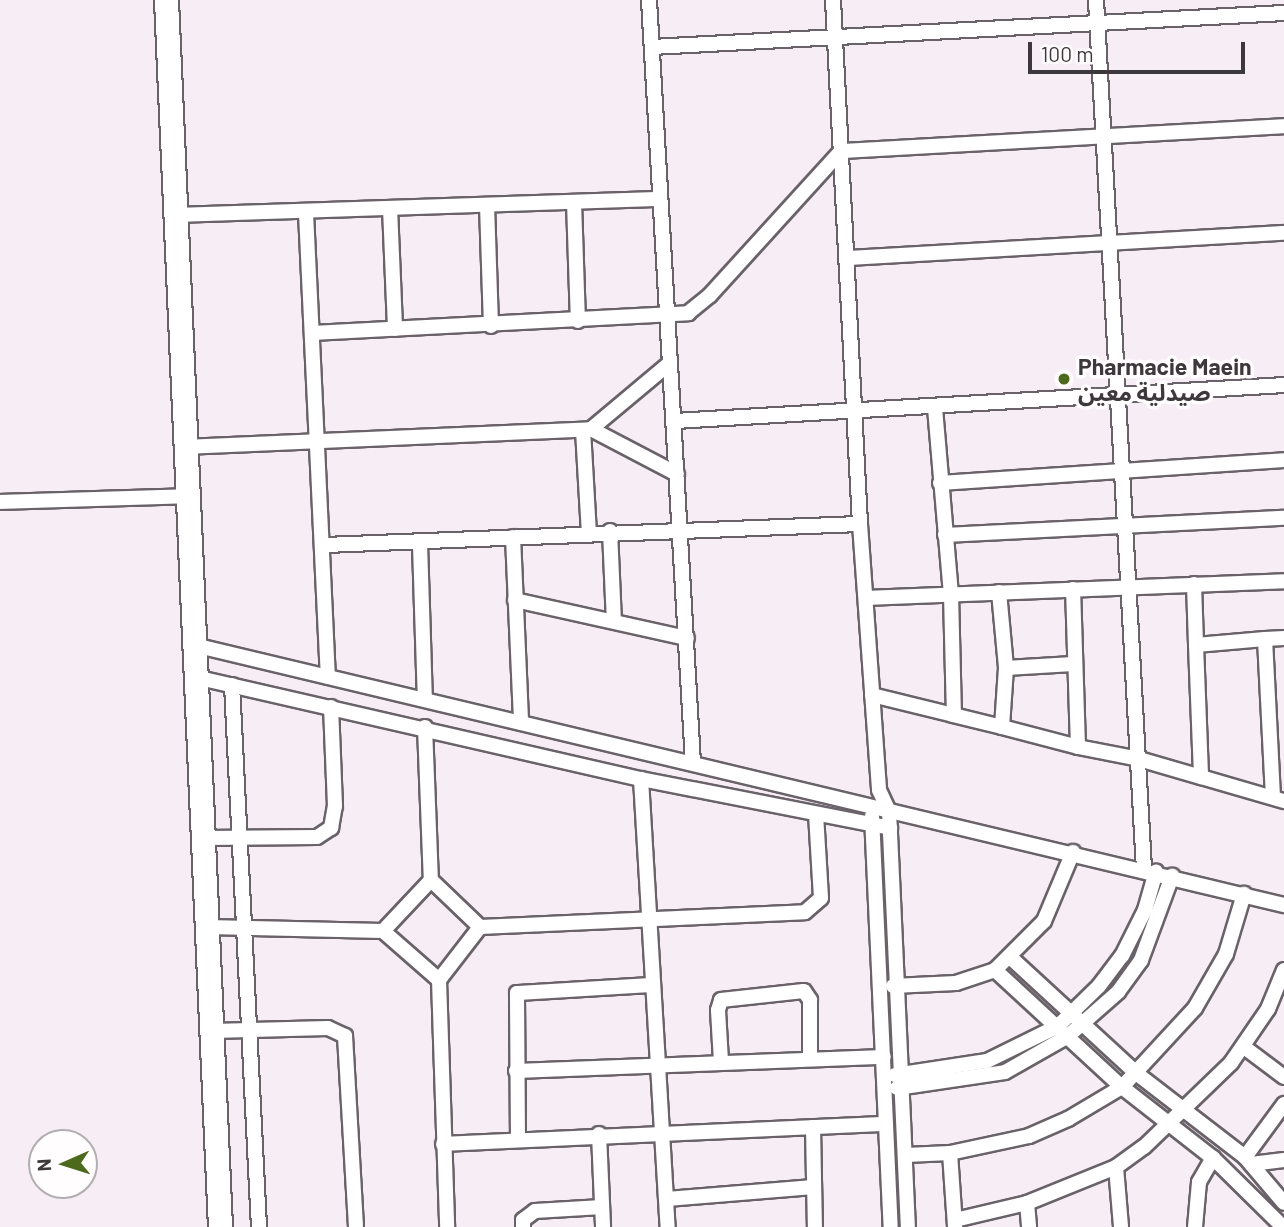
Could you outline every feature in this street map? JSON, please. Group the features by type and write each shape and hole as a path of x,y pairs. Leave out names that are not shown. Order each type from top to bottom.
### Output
{"main road":[{"path":"166,0 195,677 205,838 220,1227"}],"street":[{"path":"649,0 657,199 670,317 670,363 693,763"},
{"path":"832,0 860,524 879,790 889,811 900,986 908,1227"},
{"path":"1063,1031 1070,1012 1100,986 1122,956 1145,910 1150,870 1139,759 1132,586 1096,0"},
{"path":"652,47 1284,13"},
{"path":"312,333 670,317 698,307 841,151 1284,126"},
{"path":"175,215 306,213 657,199"},
{"path":"574,202 578,321"},
{"path":"487,205 491,326"},
{"path":"390,208 395,330"},
{"path":"306,213 325,545 328,676"},
{"path":"847,258 1284,233"},
{"path":"587,430 670,363"},
{"path":"675,421 1121,398 1284,385"},
{"path":"935,408 951,594 954,715"},
{"path":"185,447 587,430 677,474"},
{"path":"587,430 589,533"},
{"path":"940,483 1284,460"},
{"path":"0,502 187,496"},
{"path":"945,535 1284,518"},
{"path":"325,545 420,544 610,531 860,524"},
{"path":"610,531 614,621"},
{"path":"513,537 521,723"},
{"path":"420,544 425,699"},
{"path":"866,598 1284,580"},
{"path":"1194,584 1201,777"},
{"path":"1073,589 1073,664 1078,747"},
{"path":"999,592 1006,668 1002,727"},
{"path":"515,600 687,638"},
{"path":"1196,645 1284,638"},
{"path":"872,695 1078,747 1139,759 1279,799 1265,639"},
{"path":"194,645 871,808 1150,870 1284,905"},
{"path":"1006,668 1073,664"},
{"path":"195,677 425,727 641,779 890,828"},
{"path":"232,685 259,1227"},
{"path":"205,838 317,837 331,828 335,806 331,707"},
{"path":"425,727 431,880 480,927 813,909 821,898 816,815"},
{"path":"641,779 668,1227"},
{"path":"879,790 871,808 891,1227"},
{"path":"881,986 956,984 995,970 1044,920 1073,852"},
{"path":"885,1082 1005,1072 1063,1031 1083,1024 1118,992 1141,960 1172,876"},
{"path":"383,931 431,880"},
{"path":"906,1155 950,1153 1029,1136 1068,1119 1122,1087 1195,1008 1226,954 1244,894"},
{"path":"207,927 383,931 439,980"},
{"path":"447,1227 439,980 480,927"},
{"path":"995,970 1122,1087 1168,1126 1213,1157 1278,1221 1284,1203 1248,1160 1136,1073 1010,957"},
{"path":"950,1153 955,1224 1027,1203 1116,1167 1168,1126 1244,1046 1268,1009 1284,970"},
{"path":"518,1140 517,993 652,985"},
{"path":"721,1061 718,1010 721,1000 804,991 810,1000 810,1058"},
{"path":"212,1031 328,1028 345,1037 356,1227"},
{"path":"1244,1046 1284,1077"},
{"path":"516,1071 657,1067 721,1061 884,1057"},
{"path":"1248,1160 1284,1104"},
{"path":"443,1144 664,1131 886,1124"},
{"path":"813,1126 815,1227"},
{"path":"599,1134 603,1227"},
{"path":"1195,1227 1199,1182 1213,1157"},
{"path":"1248,1160 1284,1160"},
{"path":"1116,1167 1121,1227"},
{"path":"667,1199 814,1187"},
{"path":"1027,1203 1029,1227"},
{"path":"523,1227 523,1220 535,1211 602,1208"}],"place":[{"name":"Pharmacie Maein صيدلية معين","path":"1064,379"}]}
